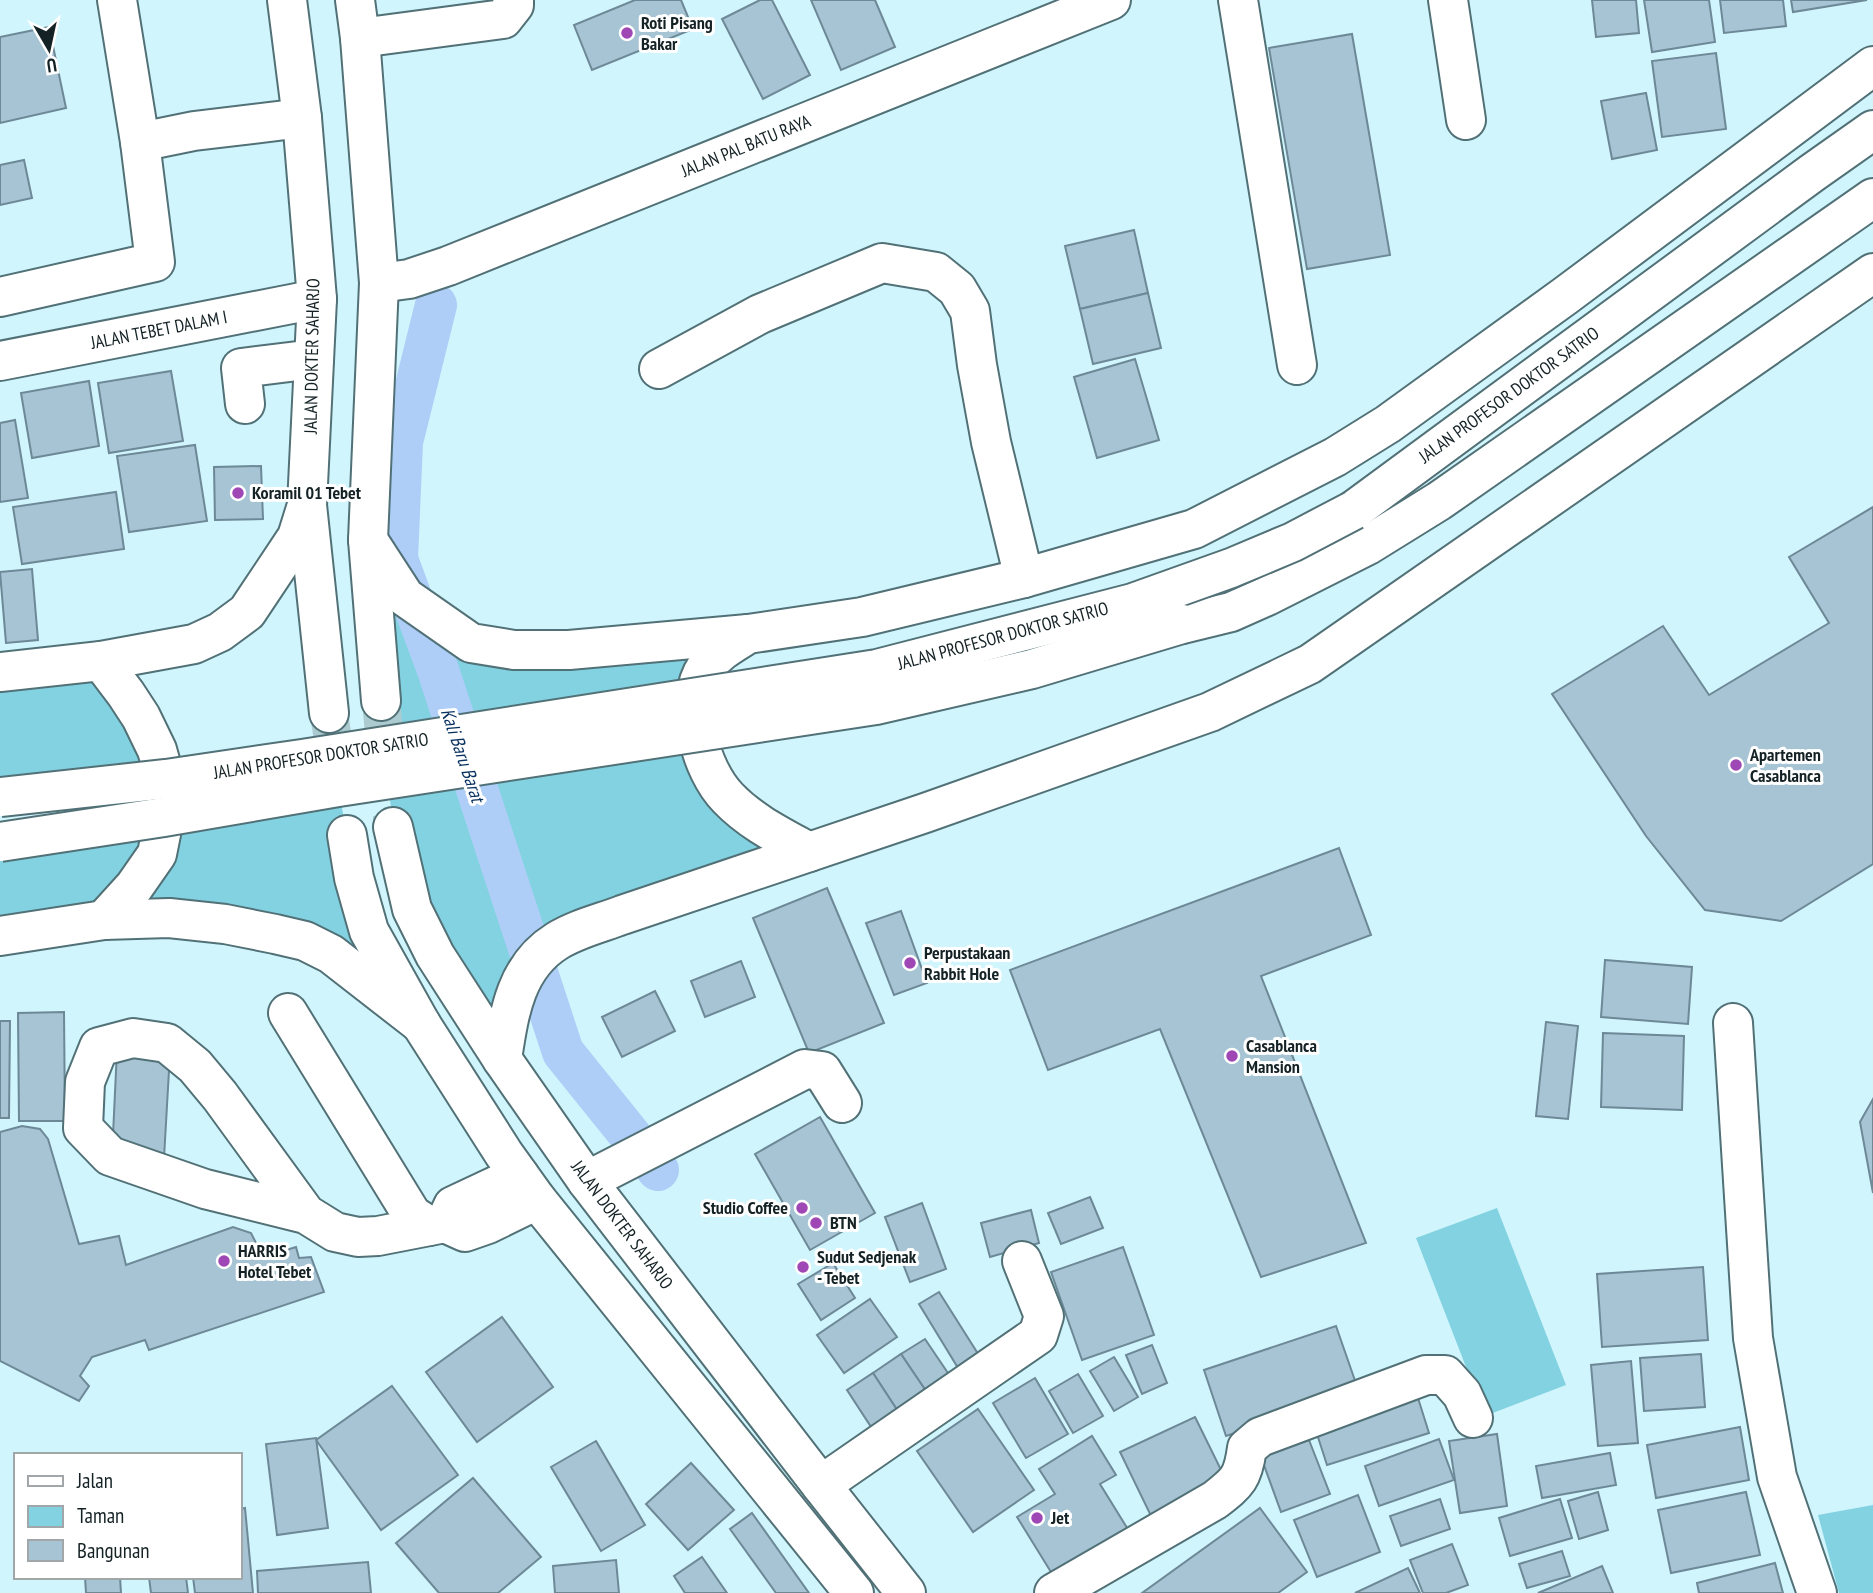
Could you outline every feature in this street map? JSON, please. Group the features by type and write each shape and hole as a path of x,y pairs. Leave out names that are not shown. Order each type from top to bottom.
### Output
{"main road":[{"path":"0,297 155,262 140,142 117,0"},
{"name":"JALAN DOKTER SAHARJO","path":"287,0 302,118 317,299 307,505 329,713"},
{"path":"355,0 379,283 368,540 381,701"},
{"path":"360,38 503,19 514,5 514,0"},
{"name":"JALAN PAL BATU RAYA","path":"379,283 409,279 448,265 1111,0"},
{"path":"1238,0 1297,365"},
{"path":"1448,0 1466,120"},
{"path":"368,540 405,597 471,643 514,650 569,650 748,634 862,617 1024,578 1194,529 1335,457 1388,424 1565,296 1873,66"},
{"path":"140,142 194,131 302,118"},
{"name":"JALAN PROFESOR DOKTOR SATRIO","path":"0,797 166,779 877,669 1133,603 1231,568 1293,542 1354,510 1873,130"},
{"name":"JALAN PROFESOR DOKTOR SATRIO","path":"0,842 338,787 876,705 1032,669 1231,612 1368,545 1439,501 1873,198"},
{"path":"659,369 760,314 882,263 936,272 957,289 970,311 991,442 1024,578"},
{"path":"502,1059 510,1009 521,981 535,961 556,942 622,915 925,813 1210,712 1310,664 1873,273"},
{"name":"JALAN TEBET DALAM I","path":"0,361 317,299"},
{"path":"245,404 241,368 314,359"},
{"path":"0,672 101,661 194,644 220,632 247,612 297,537 307,505"},
{"path":"748,634 720,652 705,668 697,685 694,709 698,738 708,769 726,797 758,824 809,852"},
{"path":"101,661 141,717 157,750 166,782 164,819 157,854 134,887 104,920"},
{"name":"JALAN DOKTER SAHARJO","path":"393,827 412,909 435,954 502,1059 587,1181 906,1593"},
{"path":"347,835 354,878 369,931 421,1024 528,1188 855,1593"},
{"path":"0,936 104,920 169,918 275,933 305,941 331,954 421,1024"},
{"path":"288,1013 412,1215 465,1231 488,1224 528,1188"},
{"path":"1733,1023 1753,1338 1777,1477 1817,1593"},
{"path":"306,1214 220,1096 195,1066 167,1043 133,1038 99,1047 85,1082 83,1128 110,1156 205,1189 306,1214 335,1232 358,1237 377,1237 437,1224"},
{"path":"587,1181 805,1069 822,1071 842,1103"},
{"path":"821,1485 1038,1335 1044,1317 1022,1261"},
{"path":"1059,1590 1215,1500 1235,1485 1244,1468 1247,1448 1260,1437 1426,1375 1445,1375 1462,1394 1473,1418"}],"green space":[{"path":"368,540 471,643 748,634 697,685 387,738 381,701"},
{"path":"101,661 166,779 0,797 0,672"},
{"path":"698,733 708,769 809,852 556,942 502,1059 393,827 388,780"},
{"path":"339,792 347,835 391,972 275,934 0,937 0,842"},
{"path":"1497,1208 1566,1385 1485,1416 1416,1238"},
{"path":"1873,1505 1873,1593 1839,1593 1818,1515"}],"building":[{"path":"635,0 681,0 693,29 592,70 574,25"},
{"path":"760,0 772,0 810,75 763,99 722,19"},
{"path":"811,0 875,0 895,47 841,70"},
{"path":"1592,0 1636,0 1639,33 1596,37"},
{"path":"1644,0 1709,0 1715,42 1652,52"},
{"path":"1720,0 1783,0 1786,26 1724,33"},
{"path":"1791,0 1867,0 1793,12"},
{"path":"49,27 66,108 0,123 0,37"},
{"path":"1352,34 1390,255 1307,269 1269,48"},
{"path":"1716,53 1726,129 1662,137 1652,61"},
{"path":"1646,93 1657,150 1612,159 1601,101"},
{"path":"24,160 32,198 0,205 0,165"},
{"path":"1134,230 1148,293 1080,309 1065,246"},
{"path":"1148,293 1161,348 1093,364 1080,309"},
{"path":"1135,359 1159,440 1097,458 1074,377"},
{"path":"171,371 183,441 109,453 98,383"},
{"path":"89,381 99,446 32,458 21,393"},
{"path":"15,420 28,498 0,502 0,423"},
{"path":"195,445 207,521 129,532 117,456"},
{"name":"Koramil 01 Tebet","path":"261,466 263,519 215,520 214,467"},
{"path":"116,492 124,549 22,564 13,507"},
{"name":"Apartemen Casablanca","path":"1873,507 1873,864 1781,921 1705,910 1646,836 1552,694 1663,626 1709,695 1829,623 1789,557"},
{"path":"32,569 38,640 6,643 0,572"},
{"name":"Casablanca Mansion","path":"1339,848 1371,935 1261,976 1366,1243 1261,1277 1160,1029 1048,1070 1010,970"},
{"path":"827,888 884,1023 809,1053 753,918"},
{"path":"901,911 927,983 894,995 866,923"},
{"path":"1605,960 1692,967 1688,1024 1601,1017"},
{"path":"741,961 755,997 705,1017 691,981"},
{"path":"655,991 675,1031 622,1057 602,1017"},
{"path":"64,1012 65,1121 19,1121 18,1013"},
{"path":"0,1021 10,1021 9,1118 0,1118"},
{"path":"1546,1022 1578,1026 1568,1119 1536,1116"},
{"path":"1603,1033 1684,1036 1682,1110 1601,1107"},
{"path":"117,1050 170,1053 164,1158 112,1156"},
{"path":"1873,1099 1873,1193 1860,1122"},
{"path":"820,1117 875,1213 810,1250 755,1154"},
{"name":"HARRIS Hotel Tebet","path":"22,1126 40,1129 48,1139 79,1244 119,1236 126,1265 233,1227 251,1233 263,1257 296,1247 299,1258 311,1257 324,1292 149,1350 145,1340 92,1357 80,1376 89,1386 79,1401 0,1361 0,1132"},
{"path":"1090,1197 1103,1228 1061,1244 1048,1213"},
{"path":"922,1203 946,1269 910,1282 885,1217"},
{"path":"1031,1210 1039,1243 990,1257 981,1223"},
{"path":"1123,1247 1154,1335 1082,1360 1051,1272"},
{"path":"833,1263 855,1298 821,1320 798,1284"},
{"path":"1703,1267 1708,1340 1602,1347 1597,1274"},
{"path":"939,1292 987,1368 966,1381 919,1304"},
{"path":"870,1299 897,1337 844,1373 817,1335"},
{"path":"502,1317 553,1387 477,1442 426,1372"},
{"path":"1336,1326 1359,1392 1226,1436 1204,1370"},
{"path":"925,1339 956,1385 932,1400 901,1354"},
{"path":"1152,1345 1167,1383 1142,1394 1126,1355"},
{"path":"901,1354 932,1400 903,1419 873,1373"},
{"path":"1701,1354 1705,1407 1644,1411 1640,1358"},
{"path":"1114,1357 1138,1397 1114,1411 1090,1371"},
{"path":"1631,1361 1638,1443 1598,1446 1591,1365"},
{"path":"873,1373 903,1419 877,1436 847,1390"},
{"path":"1078,1374 1103,1416 1073,1433 1049,1391"},
{"path":"1035,1378 1068,1434 1026,1458 993,1403"},
{"path":"392,1386 458,1475 381,1530 316,1440"},
{"path":"1418,1398 1429,1433 1327,1465 1316,1431"},
{"path":"978,1409 1034,1490 973,1532 917,1451"},
{"path":"1195,1417 1227,1482 1152,1518 1120,1452"},
{"path":"1740,1427 1749,1480 1656,1498 1647,1445"},
{"path":"1497,1434 1507,1506 1460,1513 1449,1441"},
{"path":"1092,1436 1116,1475 1100,1484 1129,1531 1054,1577 1017,1517 1055,1494 1039,1469"},
{"path":"316,1438 328,1528 277,1535 266,1444"},
{"path":"1439,1439 1454,1480 1379,1506 1365,1466"},
{"path":"1309,1440 1330,1494 1281,1512 1261,1457"},
{"path":"596,1441 645,1525 601,1551 551,1467"},
{"path":"1610,1453 1616,1485 1542,1498 1536,1466"},
{"path":"691,1463 734,1510 688,1550 646,1504"},
{"path":"473,1478 541,1557 498,1593 439,1593 396,1543"},
{"path":"1598,1492 1608,1530 1579,1539 1568,1501"},
{"path":"1746,1492 1760,1555 1671,1573 1658,1510"},
{"path":"1358,1495 1380,1552 1317,1577 1294,1520"},
{"path":"1440,1499 1450,1529 1401,1546 1390,1516"},
{"path":"1560,1499 1572,1538 1510,1556 1499,1518"},
{"path":"245,1508 253,1593 195,1593 193,1579 242,1579 242,1509"},
{"path":"1260,1508 1307,1572 1278,1593 1142,1593"},
{"path":"752,1513 809,1593 776,1593 730,1529"},
{"path":"1452,1544 1468,1585 1446,1593 1423,1593 1410,1560"},
{"path":"1562,1551 1570,1576 1527,1588 1519,1564"},
{"path":"702,1557 727,1593 685,1593 674,1576"},
{"path":"616,1560 619,1593 555,1593 553,1566"},
{"path":"368,1562 371,1593 258,1593 257,1571"},
{"path":"1775,1563 1783,1593 1699,1593 1697,1583"},
{"path":"1602,1566 1613,1593 1538,1593"},
{"path":"1408,1568 1420,1593 1355,1593"},
{"path":"85,1579 120,1579 121,1593 86,1593"},
{"path":"149,1579 186,1579 188,1593 151,1593"}],"waterway":[{"name":"Kali Baru Barat","path":"436,305 402,442 397,559 438,670 563,1052 658,1170"}],"tunnel":[{"path":"381,701 393,827"},
{"path":"329,713 347,835"}],"place":[{"name":"Roti Pisang Bakar","path":"627,33"},
{"name":"Koramil 01 Tebet","path":"238,493"},
{"name":"Apartemen Casablanca","path":"1736,765"},
{"name":"Perpustakaan Rabbit Hole","path":"910,963"},
{"name":"Casablanca Mansion","path":"1232,1056"},
{"name":"Studio Coffee","path":"802,1208"},
{"name":"BTN","path":"816,1223"},
{"name":"HARRIS Hotel Tebet","path":"224,1261"},
{"name":"Sudut Sedjenak - Tebet","path":"803,1267"},
{"name":"Jet","path":"1037,1518"}]}
